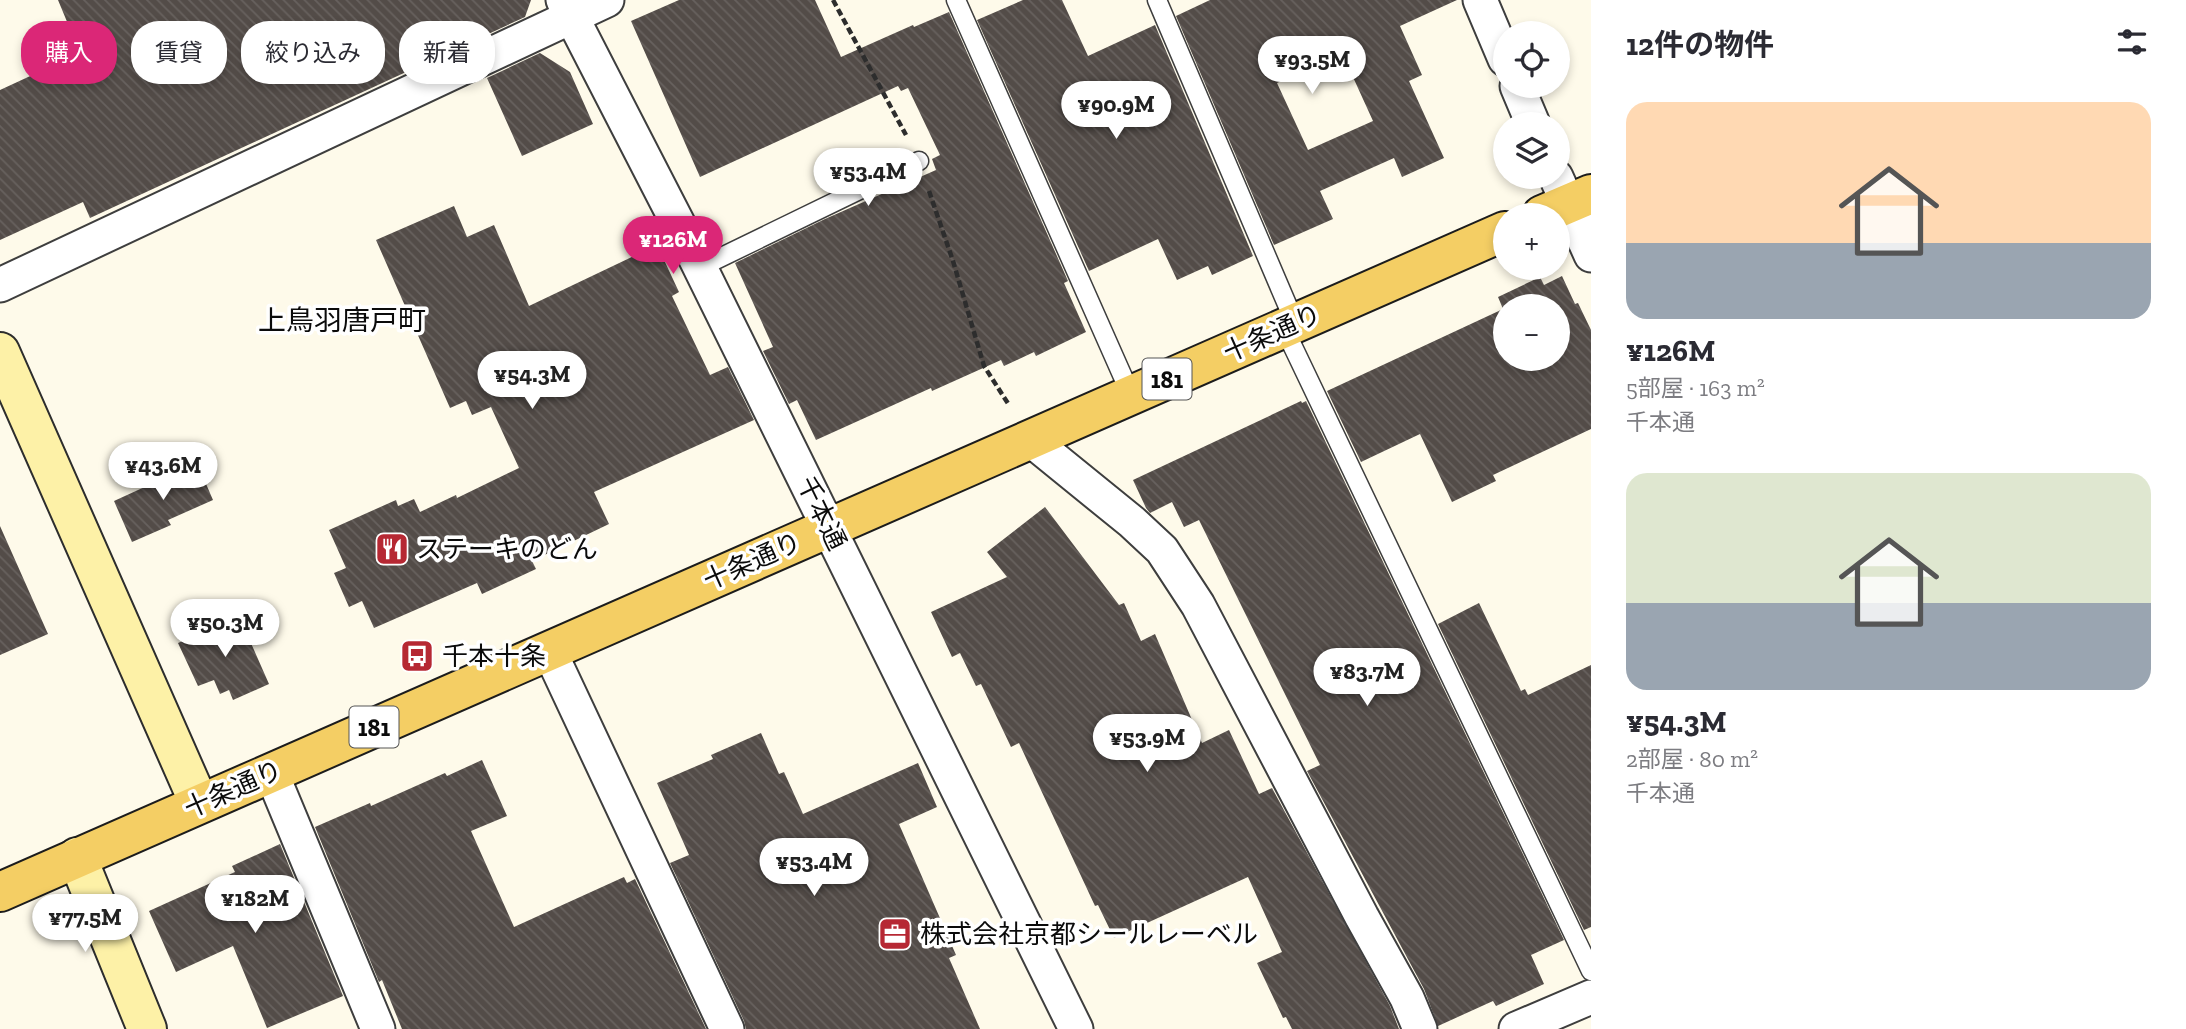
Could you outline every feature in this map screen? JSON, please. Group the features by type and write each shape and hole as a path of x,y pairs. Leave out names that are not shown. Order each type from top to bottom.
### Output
{"main road":[{"name":"十条通り","path":"0,892 1493,236"}],"street":[{"path":"0,285 567,8 607,0"},
{"path":"1480,0 1493,31"},
{"name":"千本通","path":"567,8 829,527 1076,1029"},
{"path":"1564,197 1591,255"},
{"path":"0,352 199,803"},
{"path":"1031,440 1163,550 1198,605 1407,998 1420,1029"},
{"path":"549,650 727,1029"},
{"path":"271,772 378,1029"},
{"path":"77,857 147,1029"},
{"path":"1516,1029 1591,997"}],"lane":[{"path":"956,0 1131,395"},
{"path":"1157,0 1290,325 1591,971"},
{"path":"699,268 919,160"}],"path":[{"path":"833,0 919,160 984,366 1031,440"}],"building":[{"path":"58,0 531,0 525,17 495,31 495,21 399,21 399,75 385,82 385,21 241,21 241,84 380,84 90,218 83,202 0,240 0,90 21,80 21,84 117,84 117,21 67,21"},
{"path":"679,0 815,0 841,57 949,12 1068,281 1064,283 1086,332 1036,356 1034,352 1004,366 1001,360 932,391 931,388 816,440 797,400 789,404 763,351 773,347 735,263 825,219 936,170 932,159 940,155 908,88 901,91 898,86 700,177 631,21"},
{"path":"1023,0 1062,0 1088,56 1155,25 1253,256 1212,275 1208,266 1177,280 1158,239 1089,271 977,20"},
{"path":"1210,0 1457,0 1400,26 1422,75 1409,81 1444,158 1402,177 1394,158 1320,191 1333,219 1274,245 1176,16","holes":["1342,53 1373,121 1308,150 1277,83"]},
{"path":"540,53 570,72 593,124 522,156 490,84 495,84 495,74"},
{"path":"454,206 467,237 494,225 529,306 657,245 679,292 672,296 710,375 728,367 754,420 594,492 609,524 532,561 536,569 482,594 477,583 374,628 362,601 349,607 334,573 346,568 329,530 396,500 398,506 414,499 420,512 456,495 457,498 519,468 491,407 472,415 466,401 450,408 376,240"},
{"path":"1534,280 1542,280 1544,285 1554,280 1564,280 1591,330 1591,429 1493,475 1496,481 1452,502 1420,434 1361,462 1327,391 1493,314 1493,371 1570,371 1570,294 1504,294"},
{"path":"1306,401 1564,940 1531,955 1544,984 1496,1006 1493,1001 1438,1026 1424,989 1307,771 1320,765 1199,520 1184,527 1172,502 1150,513 1133,480"},
{"path":"197,463 213,500 168,520 171,525 132,542 114,501"},
{"path":"1045,507 1119,605 1124,603 1141,641 1155,634 1202,743 1229,730 1259,794 1272,788 1390,1006 1399,1029 1292,1029 1286,1017 1283,1018 1257,963 1282,952 1248,877 1114,938 1098,905 1095,906 1019,743 1011,747 981,684 976,686 960,653 952,657 931,612 1007,577 987,552"},
{"path":"0,526 48,634 0,655"},
{"path":"1479,603 1521,691 1525,689 1528,695 1591,665 1591,927 1584,930 1438,624"},
{"path":"239,616 269,684 233,700 229,690 220,694 214,680 198,686 178,643"},
{"path":"761,733 779,774 784,772 803,814 918,763 937,807 899,824 956,955 949,958 980,1029 746,1029 670,863 689,855 657,783 713,759 711,755"},
{"path":"482,760 507,816 471,831 514,927 624,877 627,883 635,879 706,1029 402,1029 382,980 379,982 315,827"},
{"path":"280,844 343,996 267,1028 233,946 176,972 149,911 235,872 232,866"}],"place":[{"name":"ステーキのどん","path":"392,549"},
{"name":"千本十条","path":"417,656"},
{"name":"株式会社京都シールレーベル","path":"895,934"}],"district":[{"name":"上鳥羽唐戸町","path":"342,320"}]}
